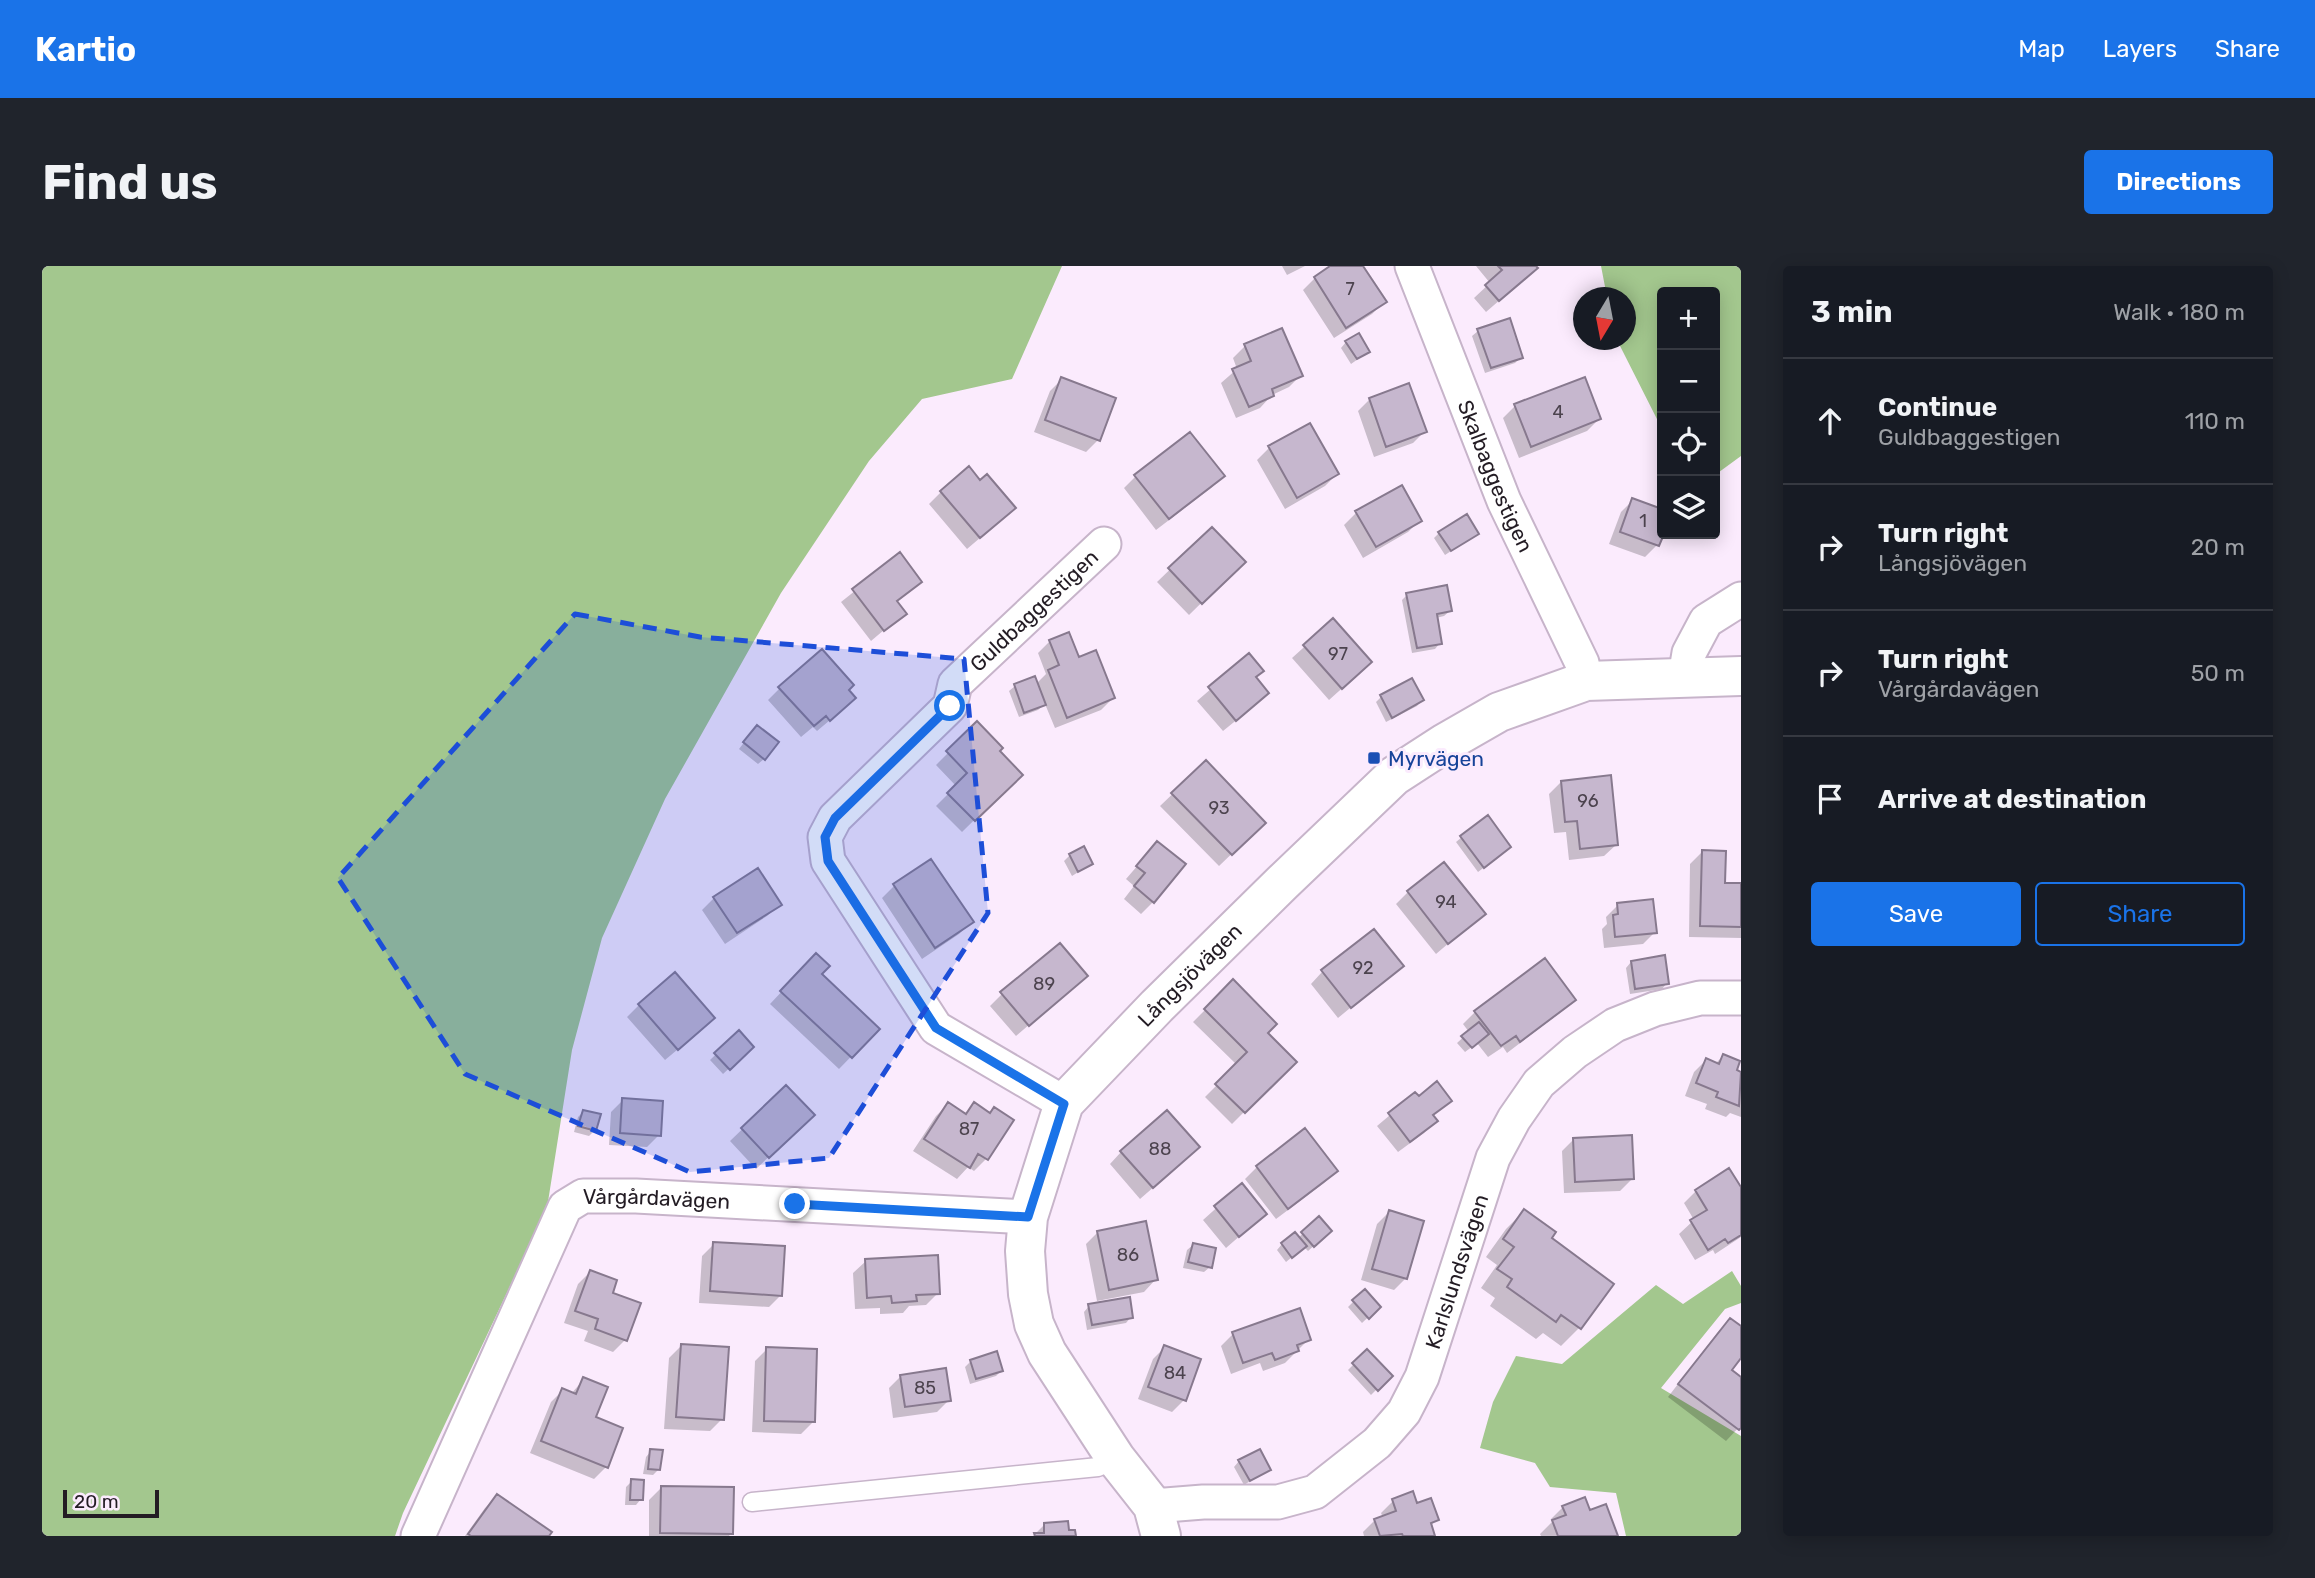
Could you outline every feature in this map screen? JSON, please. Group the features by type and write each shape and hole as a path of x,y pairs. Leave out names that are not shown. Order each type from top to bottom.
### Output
{"street":[{"name":"Skalbaggestigen","path":"1412,266 1504,501 1582,663 1586,681"},
{"name":"Guldbaggestigen","path":"1064,1104 936,1028 828,861 825,837 835,818 950,706 955,684 1104,544"},
{"path":"1685,677 1689,653 1706,621 1741,599"},
{"name":"Långsjövägen","path":"1157,1521 1047,1353 1034,1324 1028,1294 1025,1251 1028,1217 1064,1104 1166,996 1394,776 1499,712 1586,681 1741,676"},
{"name":"Karlslundsvägen","path":"1157,1521 1203,1502 1278,1502 1315,1492 1377,1443 1404,1412 1422,1377 1493,1158 1514,1119 1539,1083 1575,1052 1615,1025 1655,1009 1700,998 1741,998"},
{"name":"Vårgårdavägen","path":"418,1536 565,1207 583,1196 650,1197 1028,1217"}],"lane":[{"path":"751,1502 1098,1467 1116,1459"}],"highlighted area":[{"path":"575,614 700,637 964,659 988,913 829,1158 690,1172 465,1074 338,878"}],"green space":[{"path":"42,266 1062,266 1012,379 922,399 869,461 781,593 665,799 602,938 572,1050 547,1208 403,1513 395,1536 42,1536"},
{"path":"1601,266 1741,266 1741,456 1720,471 1720,287 1657,287 1657,419 1622,350 1636,350 1636,287 1605,287"},
{"path":"1732,1271 1741,1286 1741,1303 1725,1309 1661,1388 1741,1436 1741,1536 1626,1536 1616,1493 1550,1487 1535,1463 1480,1448 1493,1402 1516,1356 1562,1364 1656,1285 1683,1304"}],"building":[{"path":"1330,266 1363,266 1387,302 1346,328 1314,277"},
{"path":"1498,266 1538,268 1499,301 1485,285 1502,270"},
{"path":"1510,318 1523,358 1491,368 1477,329"},
{"path":"1282,328 1303,376 1272,389 1274,396 1249,407 1232,369 1251,361 1244,344"},
{"path":"1359,333 1370,352 1357,359 1345,341"},
{"path":"1061,377 1116,398 1100,441 1045,420"},
{"path":"1585,377 1601,419 1531,447 1514,404"},
{"path":"1409,383 1427,432 1386,447 1369,398"},
{"path":"1310,423 1339,474 1297,498 1268,446"},
{"path":"1190,432 1225,476 1169,519 1134,475"},
{"path":"969,466 980,480 987,474 1016,508 980,538 940,491"},
{"path":"1402,485 1422,521 1376,547 1355,511"},
{"path":"1632,498 1657,507 1657,539 1662,539 1659,546 1620,532"},
{"path":"1467,514 1479,534 1451,551 1438,532"},
{"path":"1212,527 1246,562 1202,604 1168,568"},
{"path":"900,552 922,582 897,601 907,614 884,631 852,589"},
{"path":"1447,585 1452,611 1437,614 1442,644 1417,648 1406,593"},
{"path":"1333,618 1372,662 1342,689 1303,645"},
{"path":"1069,632 1079,657 1096,650 1115,698 1067,718 1048,670 1059,665 1049,640"},
{"path":"822,649 854,685 849,690 856,698 830,721 826,716 814,726 778,687"},
{"path":"1249,653 1264,671 1256,677 1269,693 1236,721 1208,687"},
{"path":"1035,676 1046,705 1024,713 1014,684"},
{"path":"1412,678 1424,700 1392,718 1380,695"},
{"path":"977,721 1003,748 1000,751 1023,775 975,821 947,793 967,773 946,751"},
{"path":"757,725 779,742 765,760 743,742"},
{"path":"1206,760 1266,823 1232,855 1171,793"},
{"path":"1611,775 1618,845 1580,849 1577,821 1565,822 1561,781"},
{"path":"1488,815 1511,847 1484,868 1460,836"},
{"path":"1157,841 1186,864 1154,903 1134,886 1145,873 1136,866"},
{"path":"1084,846 1093,864 1078,872 1069,854"},
{"path":"1702,850 1726,851 1725,883 1741,883 1741,927 1700,926"},
{"path":"931,859 974,922 935,948 893,884"},
{"path":"1444,862 1486,914 1448,944 1407,891"},
{"path":"758,868 782,905 737,933 713,897"},
{"path":"1653,899 1657,933 1615,937 1613,915 1618,914 1617,903"},
{"path":"1374,929 1404,966 1351,1008 1321,970"},
{"path":"1060,943 1088,976 1029,1026 1000,992"},
{"path":"816,953 830,966 822,974 880,1029 852,1058 780,991"},
{"path":"1665,955 1669,984 1635,989 1631,961"},
{"path":"1545,958 1576,1000 1520,1042 1516,1036 1501,1046 1474,1011"},
{"path":"675,972 715,1018 678,1050 638,1004"},
{"path":"1233,979 1277,1024 1268,1033 1297,1062 1245,1113 1215,1084 1247,1052 1204,1009"},
{"path":"1479,1022 1489,1034 1472,1048 1461,1036"},
{"path":"739,1030 754,1047 730,1070 714,1053"},
{"path":"1723,1054 1740,1061 1737,1070 1741,1072 1739,1106 1716,1097 1718,1092 1696,1083 1706,1058 1719,1064"},
{"path":"1437,1081 1452,1101 1433,1115 1438,1121 1410,1142 1388,1113 1415,1092 1419,1096"},
{"path":"786,1085 815,1115 769,1158 741,1128"},
{"path":"622,1098 663,1101 661,1136 620,1133"},
{"path":"948,1102 966,1114 974,1102 990,1113 994,1107 1014,1120 988,1160 978,1154 970,1168 924,1139"},
{"path":"583,1110 601,1114 596,1131 578,1126"},
{"path":"1167,1110 1200,1147 1153,1188 1120,1151"},
{"path":"1305,1128 1338,1171 1288,1209 1256,1166"},
{"path":"1632,1135 1634,1179 1575,1182 1573,1138"},
{"path":"1729,1168 1741,1187 1741,1235 1728,1243 1725,1239 1708,1250 1690,1220 1707,1210 1695,1190"},
{"path":"1242,1183 1267,1214 1239,1237 1214,1206"},
{"path":"1524,1209 1556,1232 1552,1238 1614,1284 1581,1329 1561,1315 1556,1322 1507,1287 1512,1279 1497,1269 1514,1247 1503,1239"},
{"path":"1389,1210 1424,1221 1407,1279 1372,1269"},
{"path":"1319,1216 1332,1231 1314,1247 1301,1232"},
{"path":"1146,1221 1158,1280 1109,1290 1097,1231"},
{"path":"1295,1232 1307,1246 1292,1258 1281,1243"},
{"path":"713,1242 785,1246 782,1296 710,1291"},
{"path":"1193,1243 1216,1248 1212,1268 1188,1262"},
{"path":"938,1255 940,1294 916,1295 917,1301 892,1303 891,1296 867,1298 865,1259"},
{"path":"590,1270 617,1280 613,1293 641,1303 627,1341 595,1329 598,1319 575,1311"},
{"path":"1365,1289 1381,1307 1369,1319 1352,1300"},
{"path":"1130,1297 1133,1318 1092,1325 1088,1304"},
{"path":"1300,1308 1311,1340 1297,1345 1299,1351 1275,1360 1272,1353 1243,1363 1232,1332"},
{"path":"1730,1318 1741,1326 1741,1358 1732,1370 1741,1377 1739,1430 1678,1384"},
{"path":"681,1344 729,1347 724,1420 676,1417"},
{"path":"1164,1345 1201,1359 1186,1401 1148,1387"},
{"path":"766,1347 817,1349 815,1422 764,1421"},
{"path":"1367,1349 1393,1376 1378,1391 1352,1363"},
{"path":"997,1351 1003,1371 976,1379 970,1360"},
{"path":"946,1368 951,1401 905,1407 900,1375"},
{"path":"583,1377 608,1387 596,1417 623,1428 608,1468 541,1441 562,1388 576,1394"},
{"path":"650,1449 663,1450 660,1470 648,1469"},
{"path":"1260,1449 1271,1470 1250,1481 1238,1460"},
{"path":"631,1479 644,1480 643,1500 630,1500"},
{"path":"661,1486 734,1487 733,1534 660,1533"},
{"path":"1413,1491 1417,1503 1431,1498 1439,1520 1431,1523 1435,1536 1380,1536 1374,1519 1396,1511 1392,1499"},
{"path":"497,1494 552,1532 549,1536 468,1534"},
{"path":"1585,1497 1590,1510 1606,1504 1618,1536 1558,1536 1552,1520 1566,1515 1562,1506"},
{"path":"1068,1521 1069,1530 1075,1530 1076,1536 1035,1536 1034,1533 1044,1533 1044,1523"}],"place":[{"name":"Myrvägen","path":"1374,758"}],"route":[{"path":"795,1204 1028,1217 1045,1166 1064,1104 936,1028 828,861 825,837 835,818 950,706"}]}
